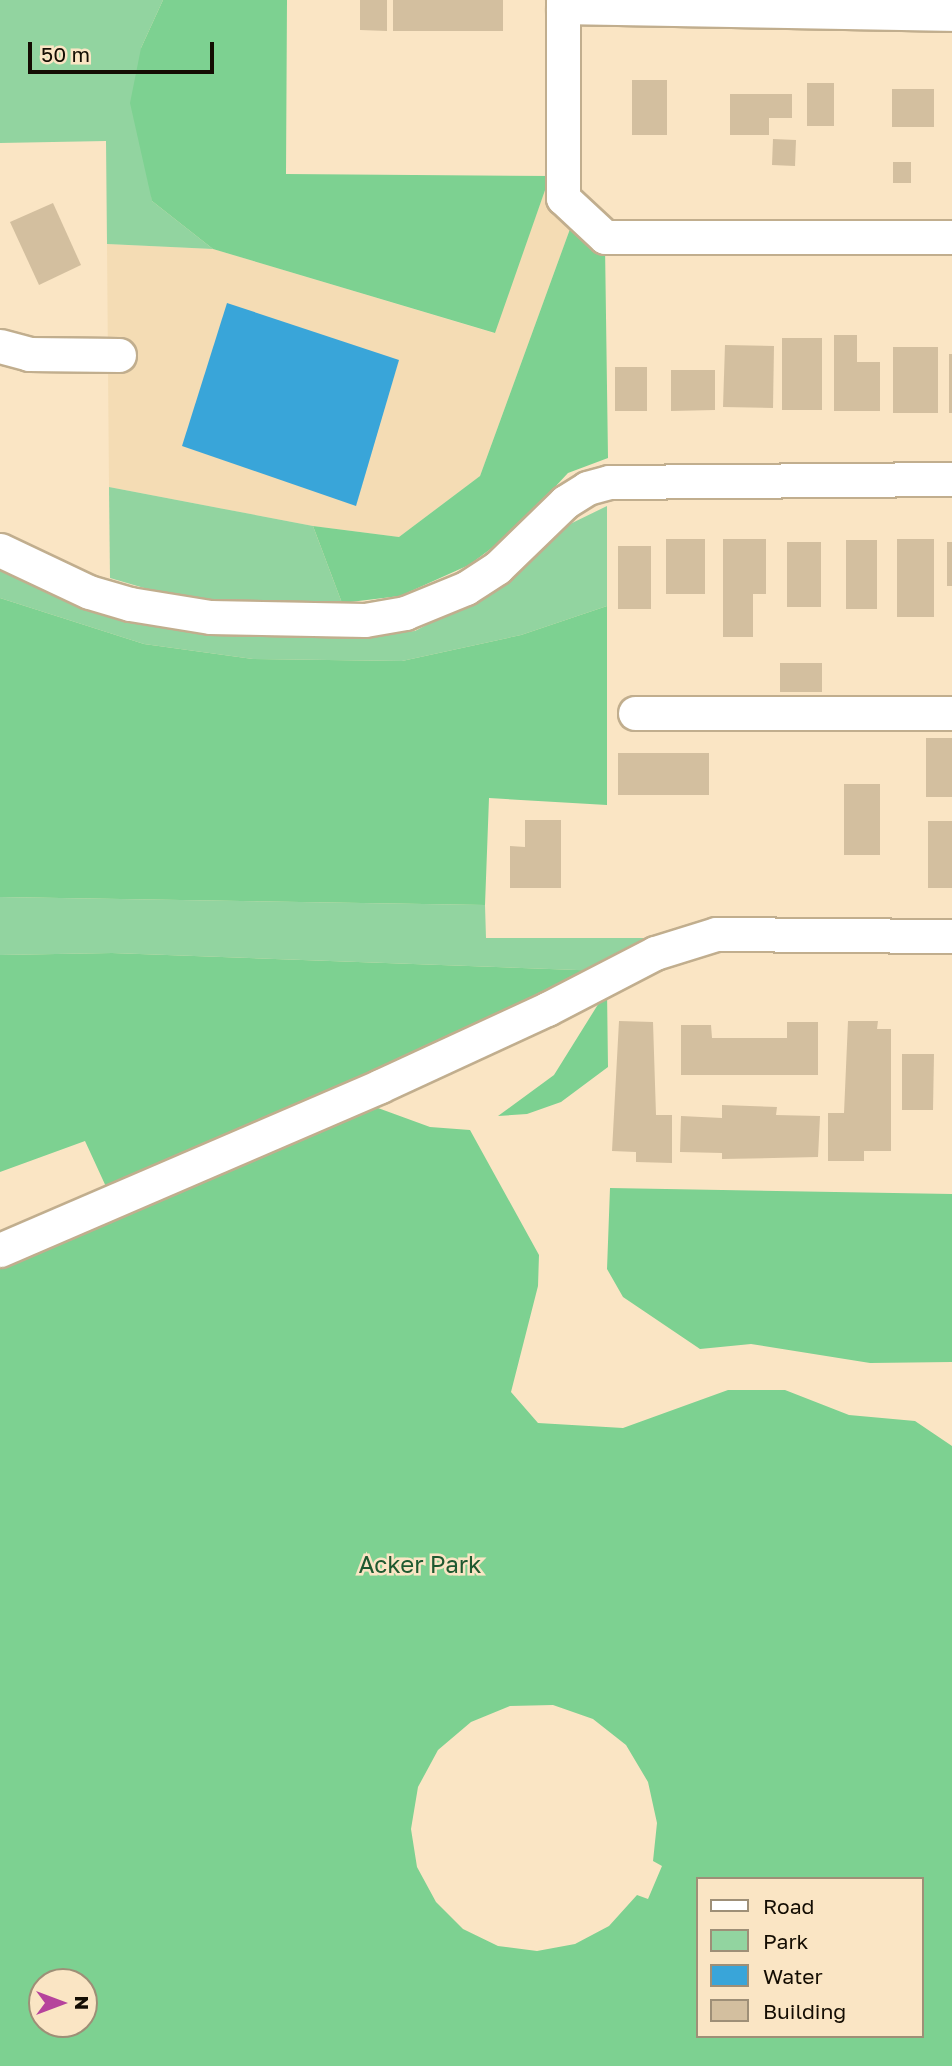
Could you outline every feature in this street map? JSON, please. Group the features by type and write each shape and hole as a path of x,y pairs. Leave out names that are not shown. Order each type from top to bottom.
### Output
{"street":[{"path":"952,14 563,4 563,198 606,237 952,237"},
{"path":"0,346 29,354 119,355"},
{"path":"0,550 89,592 130,604 210,617 365,620 405,613 467,588 497,568 565,502 586,488 609,482 952,479"},
{"path":"635,713 952,713"},
{"path":"0,1250 380,1086 547,1009 654,953 716,934 952,936"}],"shaded area":[{"path":"550,176 570,229 480,476 399,537 313,526 109,487 107,244 213,249 494,333"}],"green space":[{"path":"0,0 163,0 141,48 152,201 213,249 107,244 106,141 0,143"},
{"path":"163,0 287,0 286,174 550,176 495,333 213,249 152,201 130,103 141,48"},
{"path":"570,229 605,245 608,458 568,473 512,533 469,565 400,596 342,603 313,526 399,537 480,476"},
{"path":"109,487 313,526 342,603 268,605 168,595 110,578"},
{"path":"607,506 607,606 521,635 402,661 253,659 144,644 0,598 0,568 54,594 152,626 330,638 415,631 502,585 568,525"},
{"path":"0,598 144,644 253,659 402,661 521,635 607,606 607,805 489,798 485,905 0,897"},
{"path":"0,897 485,905 486,938 671,938 605,971 112,953 0,955"},
{"path":"112,953 605,971 108,1191 85,1141 0,1172 0,955"},
{"path":"607,990 608,1067 561,1102 527,1114 498,1116 554,1075"},
{"name":"Acker Park","path":"367,1104 430,1127 470,1130 539,1255 538,1286 511,1392 538,1423 623,1428 728,1390 785,1390 849,1415 915,1421 952,1446 952,2066 0,2066 0,1269","holes":["553,1705 593,1719 626,1745 648,1782 657,1823 653,1861 662,1866 648,1899 637,1895 609,1926 575,1944 537,1951 498,1946 463,1929 436,1902 417,1867 411,1829 418,1787 438,1750 471,1722 510,1706"]},
{"path":"610,1188 952,1194 952,1362 870,1363 751,1344 700,1349 623,1297 607,1269"}],"water":[{"path":"227,303 399,360 356,506 182,446"}],"building":[{"path":"360,0 387,0 387,31 360,30"},
{"path":"393,0 503,0 503,31 393,31"},
{"path":"632,80 667,80 667,135 632,135"},
{"path":"807,83 834,83 834,126 807,126"},
{"path":"892,89 934,89 934,127 892,127"},
{"path":"730,94 792,94 792,118 769,118 769,135 730,135"},
{"path":"773,139 796,140 795,166 772,165"},
{"path":"893,162 911,162 911,183 893,183"},
{"path":"53,203 81,265 39,285 10,222"},
{"path":"834,335 857,335 857,362 880,362 880,411 834,411"},
{"path":"782,338 822,338 822,410 782,410"},
{"path":"725,345 774,346 773,408 723,407"},
{"path":"893,347 938,347 938,413 893,413"},
{"path":"949,354 952,354 952,413 949,413"},
{"path":"615,367 647,367 647,411 615,411"},
{"path":"671,370 715,370 715,410 671,411"},
{"path":"666,539 705,539 705,594 666,594"},
{"path":"723,539 766,539 766,594 753,594 753,637 723,637"},
{"path":"897,539 934,539 934,617 897,617"},
{"path":"846,540 877,540 877,609 846,609"},
{"path":"787,542 821,542 821,607 787,607"},
{"path":"947,542 952,542 952,586 947,586"},
{"path":"618,546 651,546 651,609 618,609"},
{"path":"780,663 822,663 822,692 780,692"},
{"path":"926,738 952,738 952,797 926,797"},
{"path":"618,753 709,753 709,795 618,795"},
{"path":"844,784 880,784 880,855 844,855"},
{"path":"525,820 561,820 561,888 510,888 510,846 525,847"},
{"path":"928,821 952,821 952,888 928,888"},
{"path":"619,1021 653,1022 656,1115 672,1115 672,1163 636,1162 636,1152 612,1151"},
{"path":"848,1021 878,1021 877,1029 891,1029 891,1151 864,1151 864,1161 828,1161 828,1113 844,1113"},
{"path":"787,1022 818,1022 818,1075 681,1075 681,1025 711,1025 712,1038 787,1038"},
{"path":"902,1054 934,1054 933,1110 902,1110"},
{"path":"722,1105 777,1107 776,1115 820,1116 818,1157 722,1159 722,1153 680,1152 681,1116 722,1118"}]}
